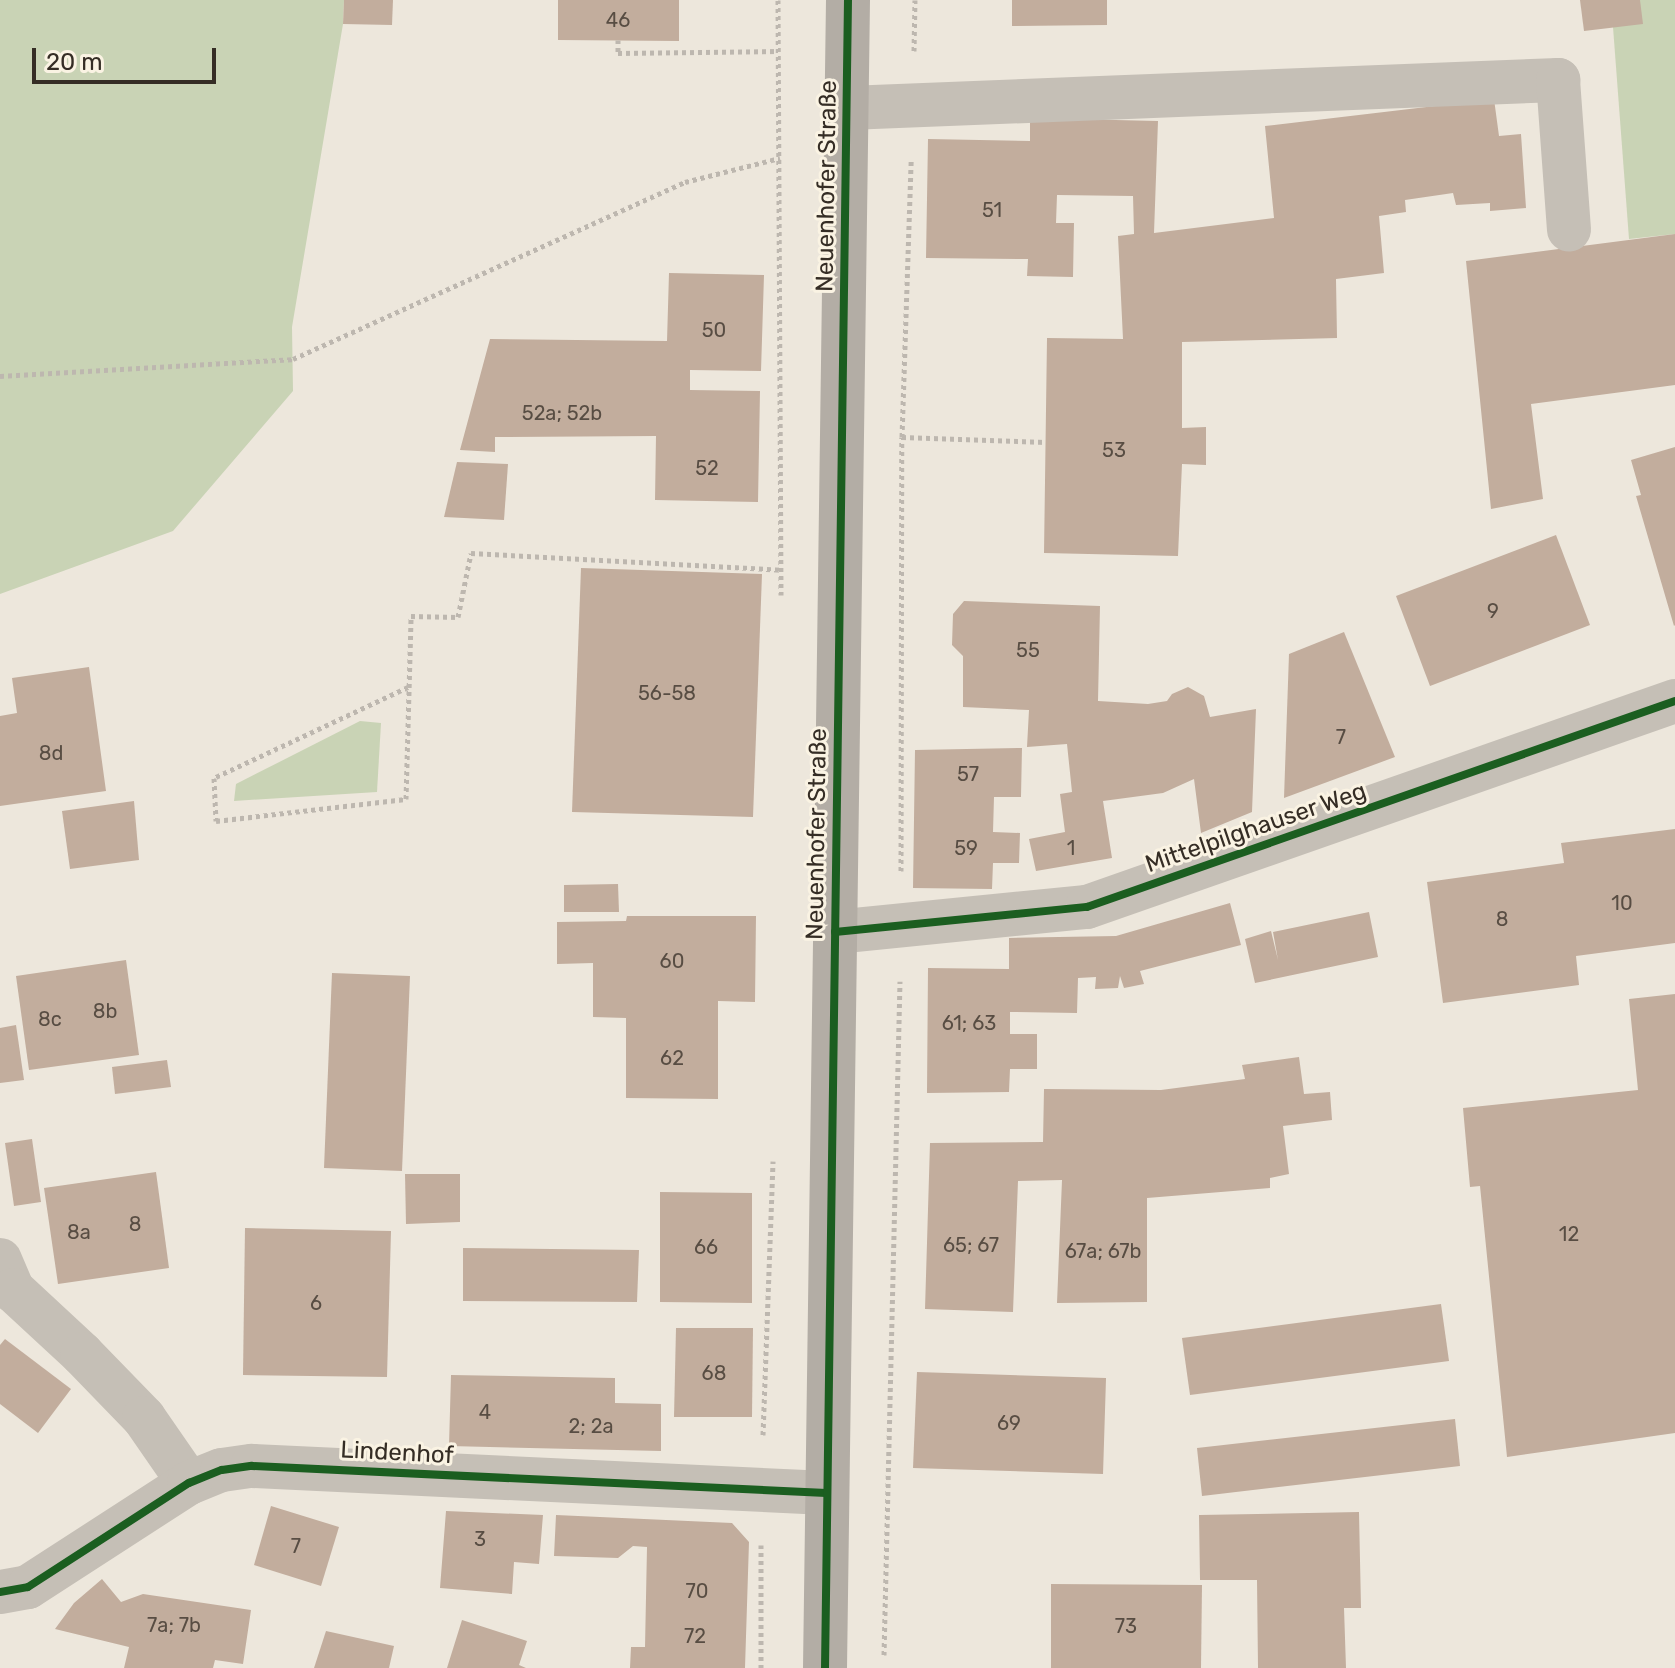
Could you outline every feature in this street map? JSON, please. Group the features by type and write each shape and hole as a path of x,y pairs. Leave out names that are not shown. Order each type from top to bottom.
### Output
{"main road":[{"name":"Neuenhofer Straße","path":"825,1668 848,0"}],"street":[{"path":"848,108 1558,80 1569,230"},
{"name":"Mittelpilghauser Weg","path":"835,932 1087,907 1675,701"},
{"path":"0,1260 13,1290 82,1354 144,1418 189,1483"},
{"name":"Lindenhof","path":"0,1592 28,1587 189,1483 222,1470 252,1466 826,1493"}],"path":[{"path":"778,0 781,601"},
{"path":"883,1668 901,924 902,437 915,0"},
{"path":"618,40 618,53 778,51"},
{"path":"0,376 293,359 685,182 780,158"},
{"path":"902,437 1046,442"},
{"path":"408,687 214,778 216,821 406,799 411,616 458,617 471,553 781,570"},
{"path":"761,1668 760,1491 774,1146"}],"green space":[{"path":"0,0 344,0 343,24 292,327 293,391 173,531 0,594"},
{"path":"1640,0 1675,0 1675,234 1629,239 1613,27"},
{"path":"360,721 381,723 377,792 234,801 236,784"}],"building":[{"path":"344,0 393,0 392,25 343,24"},
{"path":"558,0 679,0 679,41 558,40"},
{"path":"1012,0 1107,0 1107,25 1012,26"},
{"path":"1580,0 1640,0 1643,24 1584,31"},
{"path":"1494,99 1499,136 1521,134 1526,208 1490,211 1490,203 1456,205 1453,193 1405,200 1406,212 1379,216 1384,273 1336,279 1337,338 1182,342 1182,428 1206,427 1206,465 1182,464 1178,556 1044,553 1047,338 1123,339 1118,236 1134,234 1133,196 1057,195 1056,223 1074,223 1073,277 1027,276 1028,259 926,258 928,139 1030,141 1030,118 1158,121 1154,233 1274,218 1265,126"},
{"path":"1675,234 1675,385 1531,404 1543,499 1491,509 1466,261"},
{"path":"669,273 764,275 761,371 690,370 690,390 760,391 758,502 655,500 656,436 495,437 495,452 460,450 490,339 667,341"},
{"path":"1675,447 1674,626 1636,496 1641,495 1631,460"},
{"path":"457,462 508,464 504,520 444,517"},
{"path":"1556,535 1590,625 1430,686 1396,596"},
{"path":"581,568 762,574 753,817 572,812"},
{"path":"964,601 1100,606 1098,701 1148,704 1167,701 1172,694 1188,687 1204,696 1210,717 1256,709 1252,812 1201,833 1194,779 1163,793 1103,801 1112,858 1036,871 1029,839 1065,832 1060,794 1072,792 1067,744 1027,747 1029,710 963,707 963,656 952,645 953,614"},
{"path":"1344,632 1395,757 1284,798 1289,654"},
{"path":"89,667 106,791 0,806 0,716 17,713 12,678"},
{"path":"1022,748 1021,797 994,797 993,832 1020,833 1019,863 993,863 992,889 913,888 915,750"},
{"path":"134,801 139,860 70,869 62,811"},
{"path":"1675,829 1675,943 1576,956 1579,985 1443,1003 1427,882 1564,863 1561,843"},
{"path":"618,884 619,912 564,912 564,885"},
{"path":"1230,903 1241,945 1140,971 1144,984 1124,988 1120,976 1118,988 1095,989 1096,977 1078,978 1077,1013 1010,1012 1010,1034 1037,1034 1037,1069 1010,1069 1009,1092 927,1093 928,968 1009,969 1009,938 1116,936"},
{"path":"1369,912 1378,957 1255,983 1245,939 1271,931 1278,960 1273,932"},
{"path":"627,916 756,916 755,1002 718,1001 718,1099 626,1098 626,1018 593,1017 593,963 557,964 557,922 626,921"},
{"path":"126,960 139,1055 29,1070 16,976"},
{"path":"332,973 410,976 402,1171 324,1168"},
{"path":"1675,994 1675,1433 1507,1457 1480,1186 1470,1187 1463,1108 1638,1090 1629,999"},
{"path":"16,1025 24,1080 0,1083 0,1028"},
{"path":"1299,1057 1304,1094 1330,1092 1332,1120 1283,1126 1289,1174 1270,1178 1270,1188 1147,1198 1147,1302 1057,1303 1062,1180 1018,1181 1013,1312 925,1309 930,1143 1043,1142 1044,1089 1161,1090 1245,1079 1242,1065"},
{"path":"167,1060 171,1087 115,1094 112,1067"},
{"path":"32,1139 41,1202 14,1206 5,1143"},
{"path":"156,1172 169,1268 58,1284 44,1188"},
{"path":"405,1174 460,1174 460,1222 406,1224"},
{"path":"660,1192 752,1193 752,1303 660,1302"},
{"path":"245,1228 391,1231 387,1377 243,1375"},
{"path":"463,1248 639,1250 637,1302 463,1301"},
{"path":"1441,1304 1449,1361 1190,1395 1182,1338"},
{"path":"676,1328 753,1328 752,1417 674,1417"},
{"path":"5,1339 71,1389 38,1433 0,1404 0,1345"},
{"path":"917,1372 1106,1378 1103,1474 913,1468"},
{"path":"451,1375 615,1378 615,1403 661,1404 661,1451 449,1446"},
{"path":"1455,1419 1460,1466 1202,1496 1197,1448"},
{"path":"271,1506 339,1527 321,1586 254,1565"},
{"path":"446,1511 543,1515 539,1564 514,1562 512,1594 440,1588"},
{"path":"1359,1512 1361,1608 1344,1608 1346,1668 1258,1668 1257,1580 1200,1580 1199,1515"},
{"path":"556,1515 732,1523 749,1542 745,1668 630,1668 631,1647 645,1647 647,1547 633,1546 618,1558 554,1556"},
{"path":"102,1579 121,1602 143,1594 251,1610 243,1664 215,1660 213,1668 124,1668 129,1647 55,1629 74,1603"},
{"path":"1051,1584 1202,1585 1201,1668 1051,1668"},
{"path":"462,1620 527,1641 519,1665 526,1668 447,1668"},
{"path":"326,1631 394,1646 389,1668 314,1668"}],"cycle path":[{"path":"825,1668 848,0"},
{"path":"835,932 1087,907 1675,701"},
{"path":"0,1592 28,1587 189,1483 222,1470 252,1466 826,1493"}]}
